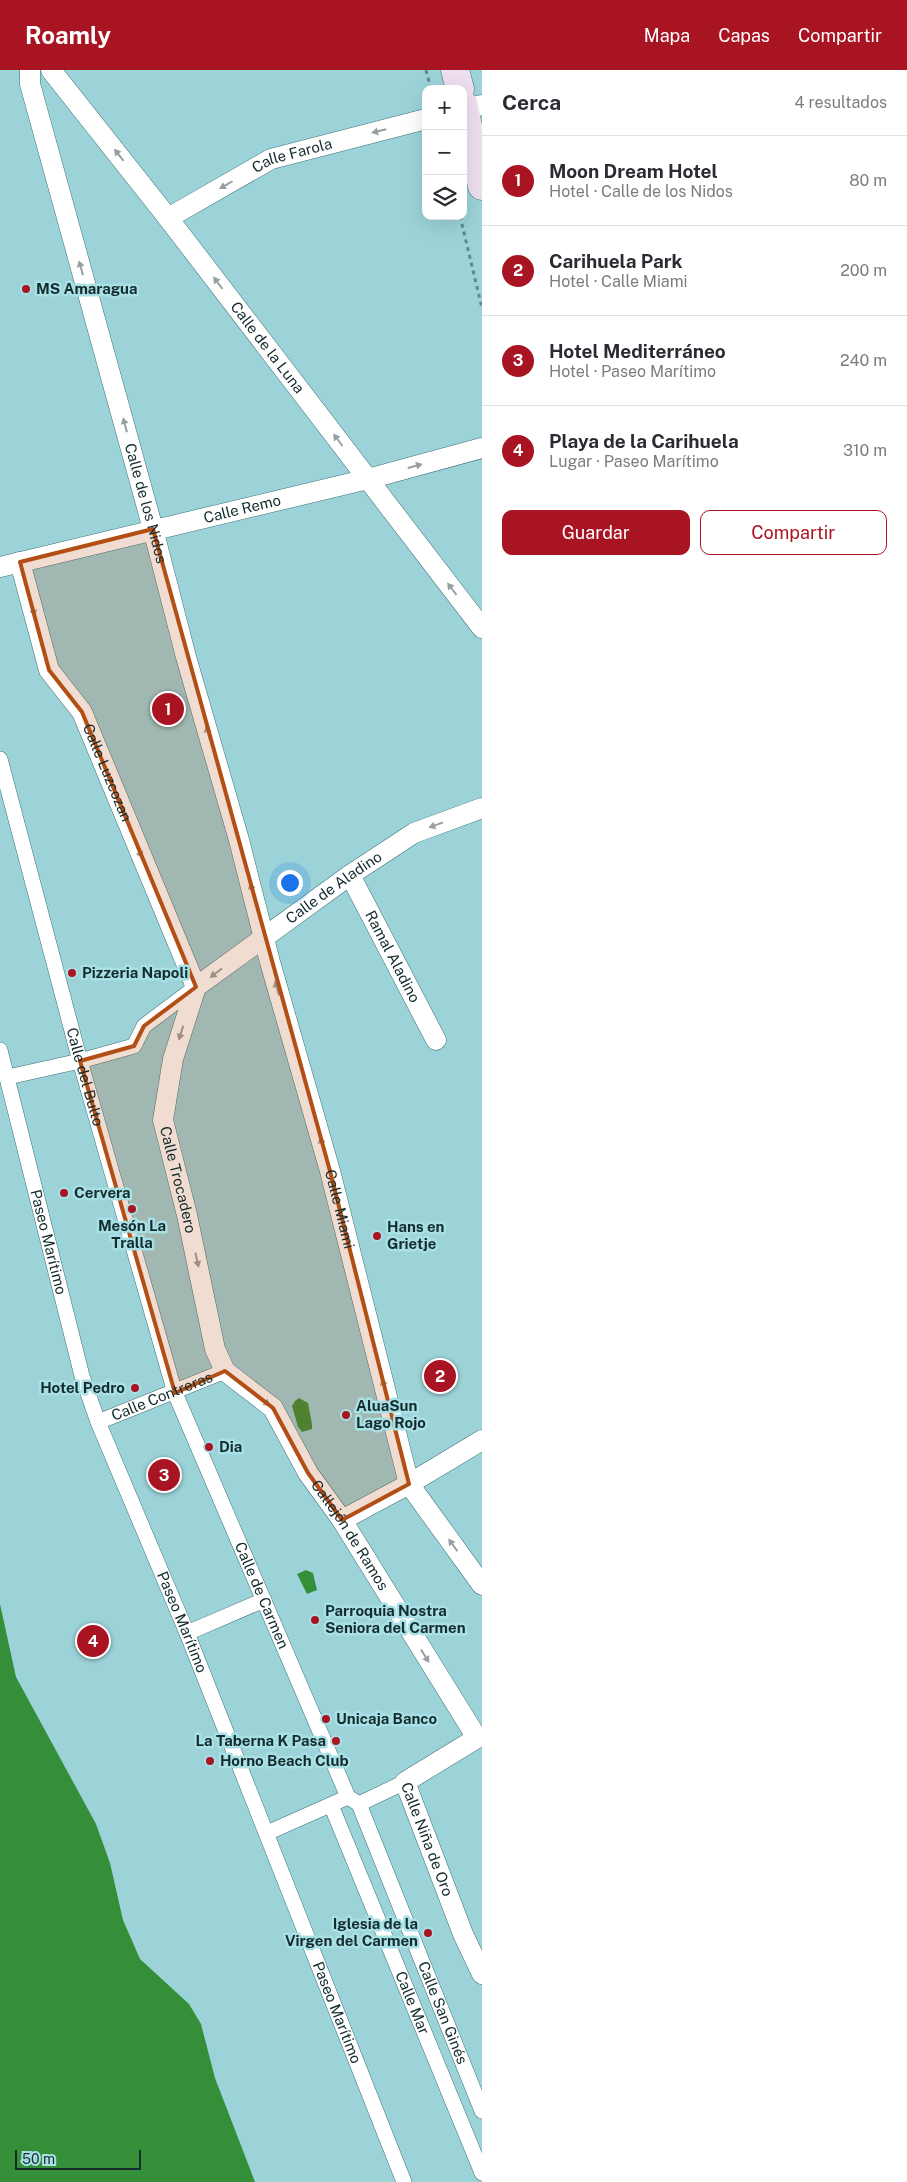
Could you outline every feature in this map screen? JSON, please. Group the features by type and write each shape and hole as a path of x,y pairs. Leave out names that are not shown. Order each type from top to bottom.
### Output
{"main road":[{"path":"455,70 460,85"},
{"path":"467,104 482,186"}],"street":[{"name":"Calle de los Nidos","path":"30,70 30,84 264,937"},
{"name":"Calle de la Luna","path":"51,70 168,218 482,628"},
{"name":"Calle Farola","path":"168,218 272,159 422,120"},
{"name":"Calle Remo","path":"0,567 368,479 482,448"},
{"name":"Calle Luzcozan","path":"20,562 49,670 82,712 196,987"},
{"name":"Calle del Bulto","path":"0,759 80,1061 175,1393"},
{"name":"Calle de Aladino","path":"196,987 350,875 414,833 482,808"},
{"name":"Ramal Aladino","path":"350,875 436,1040"},
{"name":"Calle Miami","path":"264,937 330,1171 409,1484"},
{"path":"8,1077 80,1061 134,1046 144,1026 196,987"},
{"name":"Calle Trocadero","path":"196,987 173,1059 163,1120 187,1215 215,1349 225,1371"},
{"name":"Paseo Marítimo","path":"0,1050 82,1376 98,1422 187,1633 404,2182"},
{"name":"Calle Contreras","path":"98,1422 175,1393 225,1371"},
{"name":"Callejón de Ramos","path":"225,1371 273,1408 308,1473 342,1520 477,1738"},
{"name":"Calle de Carmen","path":"175,1393 353,1800"},
{"path":"342,1520 409,1484 482,1440"},
{"path":"409,1484 482,1585"},
{"path":"187,1633 264,1600"},
{"name":"Calle Niña de Oro","path":"477,1738 405,1782 463,1934 482,1974"},
{"path":"267,1833 330,1805 353,1800 405,1782"},
{"name":"Calle San Ginés","path":"353,1800 482,2111"},
{"name":"Calle Mar","path":"330,1805 482,2173"}],"path":[{"path":"426,70 430,85"},
{"path":"461,220 482,308"}],"highlighted area":[{"path":"153,529 330,1171 409,1484 342,1520 308,1473 273,1408 225,1371 175,1393 80,1061 134,1046 144,1026 196,987 82,712 49,670 20,562"}],"shaded area":[{"path":"299,1398 308,1403 312,1424 312,1429 302,1432 298,1427 292,1406"},
{"path":"306,1570 313,1573 317,1590 307,1594 297,1574"},
{"path":"0,1604 16,1677 96,1824 110,1863 123,1920 140,1959 189,2004 201,2024 215,2078 255,2182 0,2182"}],"place":[{"name":"MS Amaragua","path":"26,289"},
{"name":"Moon Dream Hotel","path":"168,709"},
{"name":"Pizzeria Napoli","path":"72,973"},
{"name":"Cervera","path":"64,1193"},
{"name":"Mesón La Tralla","path":"132,1209"},
{"name":"Hans en Grietje","path":"377,1236"},
{"name":"Carihuela Park","path":"440,1376"},
{"name":"Hotel Pedro","path":"135,1388"},
{"name":"AluaSun Lago Rojo","path":"346,1415"},
{"name":"Dia","path":"209,1447"},
{"name":"Hotel Mediterráneo","path":"164,1475"},
{"name":"Parroquia Nostra Seniora del Carmen","path":"315,1620"},
{"name":"Playa de la Carihuela","path":"93,1641"},
{"name":"Unicaja Banco","path":"326,1719"},
{"name":"La Taberna K Pasa","path":"336,1741"},
{"name":"Horno Beach Club","path":"210,1761"},
{"name":"Iglesia de la Virgen del Carmen","path":"428,1933"}]}
